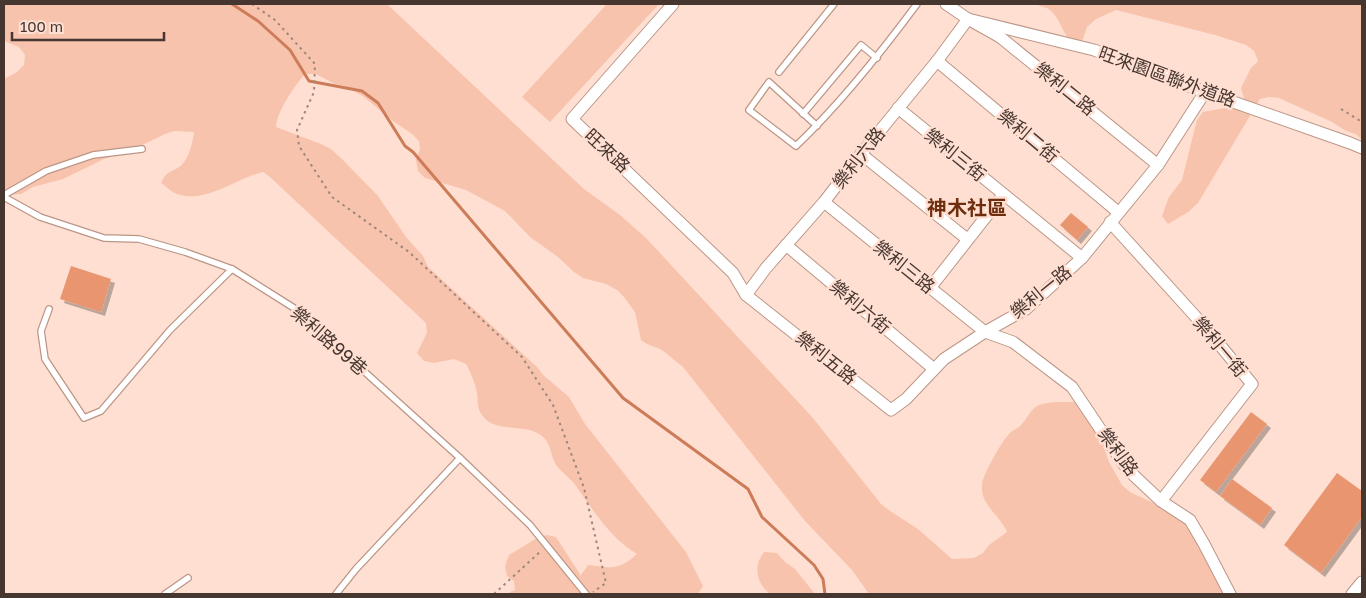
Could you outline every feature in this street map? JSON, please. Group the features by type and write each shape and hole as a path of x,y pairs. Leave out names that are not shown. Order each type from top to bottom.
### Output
{"street":[{"name":"旺來路","path":"673,4 572,119 733,273 746,295"},
{"path":"946,4 968,19"},
{"name":"樂利六路","path":"746,295 766,268 824,202 937,61 968,19"},
{"name":"旺來園區聯外道路","path":"968,19 1094,50 1362,148"},
{"name":"樂利二路","path":"968,19 1000,36 1158,165"},
{"name":"樂利二街","path":"937,61 1118,212"},
{"name":"樂利一路","path":"906,399 944,359 1026,308 1082,258 1158,165 1205,92"},
{"name":"樂利三街","path":"898,108 1082,258"},
{"path":"861,154 967,239"},
{"path":"930,288 1003,195"},
{"name":"樂利三路","path":"824,202 985,332"},
{"name":"樂利一街","path":"1110,222 1205,327 1252,384 1161,501"},
{"name":"樂利六街","path":"786,246 934,369"},
{"name":"樂利五路","path":"746,295 891,410 906,399"},
{"name":"樂利路","path":"985,332 1013,342 1072,386 1127,469 1161,501 1190,520 1230,594"},
{"path":"1352,594 1362,582"}],"lane":[{"path":"779,72 834,4"},
{"path":"817,126 769,82 749,110 796,146 817,126 877,58 917,4"},
{"path":"803,114 861,45 877,58"},
{"path":"4,196 46,172 93,155 142,149"},
{"name":"樂利路99巷","path":"4,196 40,217 104,238 139,239 185,252 232,269 294,308 460,458 530,525 588,594"},
{"path":"49,309 42,331 45,359 84,418 101,411 170,330 232,269"},
{"path":"336,594 356,569 460,458"},
{"path":"166,594 188,578"}],"path":[{"path":"252,4 275,20 314,64 314,92 297,130 299,146 332,197 409,252 522,357 554,405 584,488 606,583 588,594"},
{"path":"1341,109 1362,122"},
{"path":"494,594 547,546"}],"shaded area":[{"path":"4,4 387,4 584,189 620,215 646,238 813,418 881,504 918,529 952,559 974,558 983,553 989,545 1007,532 987,504 982,492 983,481 989,467 1006,438 1039,405 1052,402 1074,402 1101,439 1109,462 1122,485 1130,492 1181,516 1191,524 1224,594 869,594 852,570 805,521 683,367 660,349 641,340 635,312 617,290 606,284 583,278 574,272 558,257 530,237 505,211 466,190 425,178 418,171 416,160 420,149 419,141 412,134 364,97 345,86 335,84 316,74 305,74 291,92 279,114 276,127 321,144 331,149 342,159 378,196 406,237 423,256 428,267 569,397 585,424 686,552 703,586 698,594 506,594 515,590 514,581 507,576 505,566 509,555 537,538 547,535 556,537 583,579 581,575 588,565 602,567 619,566 637,554 610,532 574,483 557,466 547,442 542,436 527,429 502,426 487,421 478,408 477,393 466,364 454,359 434,363 424,361 417,353 427,333 426,323 270,177 263,172 199,196 177,194 161,183 166,175 178,168 186,159 194,132 174,131 165,134 130,151 104,159 63,179 33,187 21,194 11,195 4,191 4,79 17,72 24,65 25,55 19,47 4,41"},
{"path":"607,4 659,4 550,122 522,97"},
{"path":"1035,4 1362,4 1362,140 1356,134 1346,131 1332,122 1279,98 1269,97 1260,99 1198,203 1188,212 1168,224 1162,216 1169,197 1182,180 1197,120 1203,112 1236,106 1244,98 1241,88 1251,68 1258,61 1254,51 1246,45 1215,35 1116,10 1096,19 1087,27 1083,39 1074,44 1054,14 1048,9"},
{"path":"764,552 777,553 795,569 815,594 770,594 765,590 759,580 757,569"}],"building":[{"path":"1071,213 1088,227 1077,240 1060,225"},
{"path":"71,266 111,279 101,312 60,299"},
{"path":"1251,412 1267,424 1216,492 1200,480"},
{"path":"1337,473 1362,491 1362,517 1321,573 1284,545"},
{"path":"1232,479 1272,508 1260,525 1220,496"}],"waterway":[{"path":"232,4 258,21 290,50 309,81 362,91 378,103 405,146 413,152 623,398 748,489 762,517 814,565 823,579 825,594"}],"district":[{"name":"神木社區","path":"967,208"}]}
